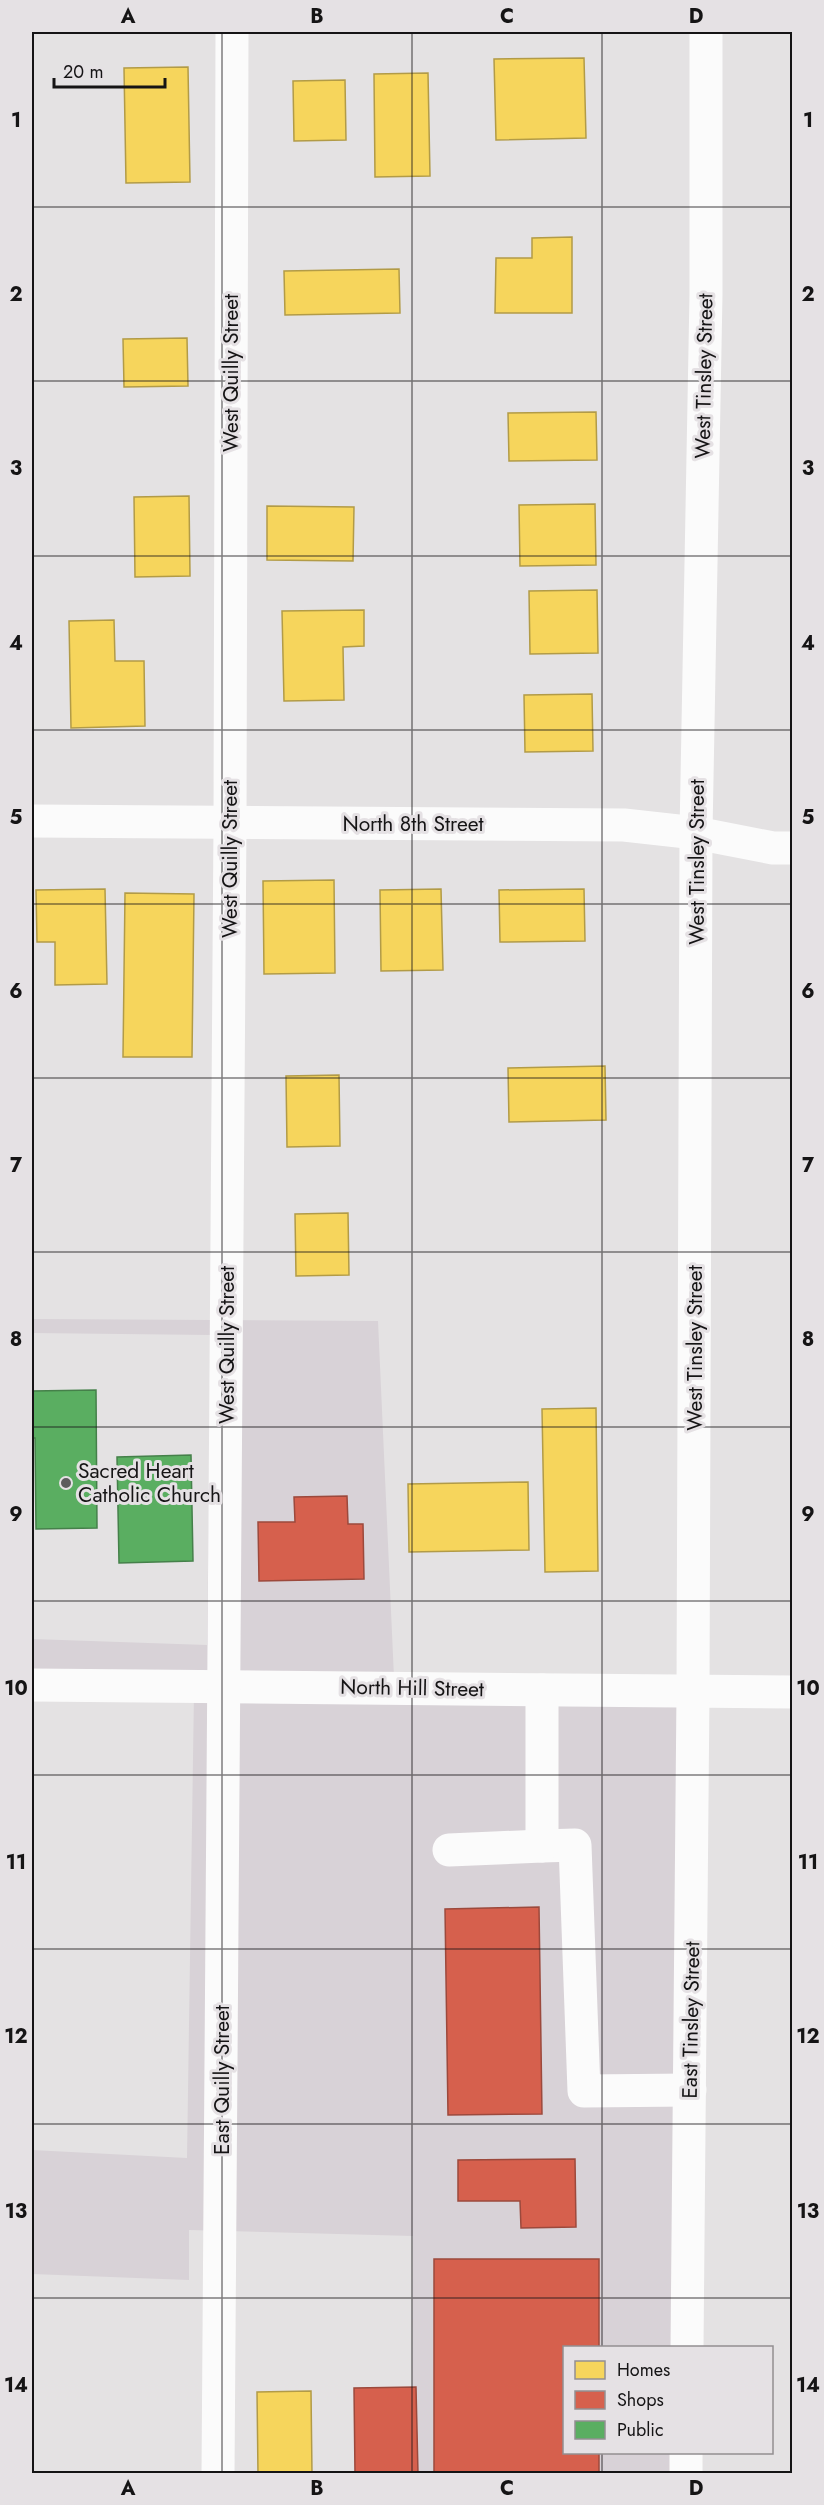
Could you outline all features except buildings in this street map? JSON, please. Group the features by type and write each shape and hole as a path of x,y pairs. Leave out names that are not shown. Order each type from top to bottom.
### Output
{"street":[{"name":"West Quilly Street","path":"225,1686 232,32"},
{"name":"West Tinsley Street","path":"693,1692 696,833 706,294 706,32"},
{"name":"North 8th Street","path":"32,820 624,825 696,833 773,848 792,848"},
{"name":"North Hill Street","path":"32,1685 792,1692"},
{"name":"East Quilly Street","path":"219,2474 225,1686"},
{"path":"542,1690 542,1846"},
{"name":"East Tinsley Street","path":"687,2346 693,1692"},
{"path":"449,1850 575,1845 584,2091 690,2090"},
{"path":"686,2454 686,2474"}],"shaded area":[{"path":"32,1319 378,1321 395,1700 684,1698 680,2346 563,2346 563,2454 680,2454 680,2473 412,2473 413,2236 189,2230 189,2280 32,2274 32,2150 187,2158 194,1692 32,1684 32,1639 207,1645 211,1335 32,1333"}],"place":[{"name":"Sacred Heart Catholic Church","path":"66,1483"}]}
